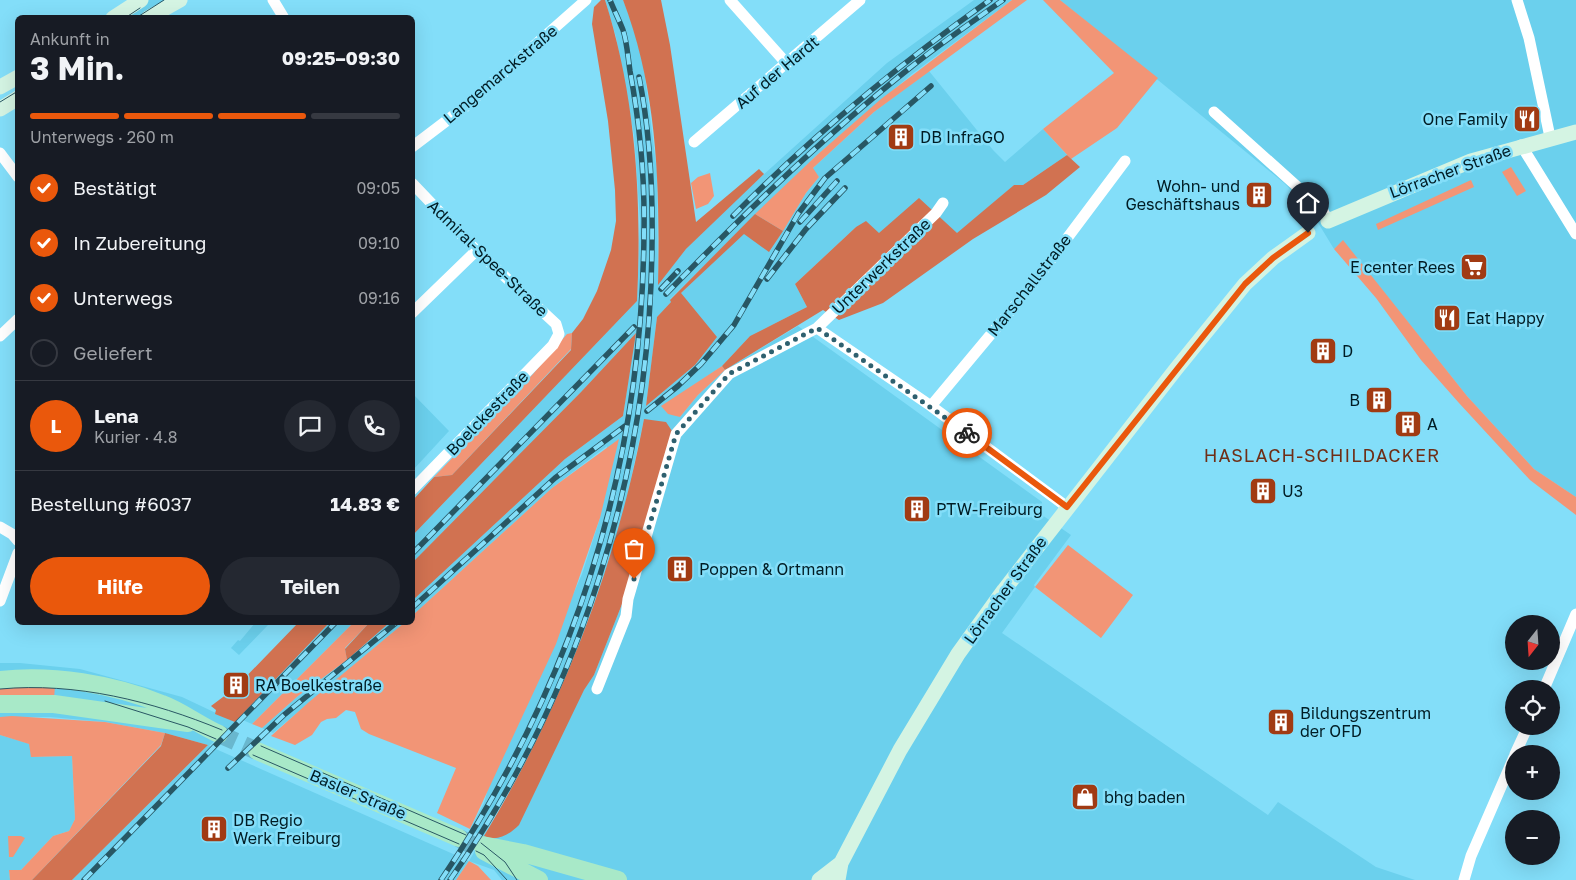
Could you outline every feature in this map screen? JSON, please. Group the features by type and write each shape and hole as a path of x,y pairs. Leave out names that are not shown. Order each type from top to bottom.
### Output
{"main road":[{"path":"0,680 55,680 108,688 162,704 196,724 219,734"},
{"path":"0,704 54,704 196,724"},
{"name":"Basler Straße","path":"257,751 459,838"},
{"path":"538,880 480,847 523,853 618,880"}],"street":[{"path":"118,15 141,0"},
{"path":"153,15 180,0"},
{"path":"273,0 282,15"},
{"name":"Langemarckstraße","path":"415,145 466,106 586,0"},
{"path":"730,0 788,64"},
{"name":"Auf der Hardt","path":"694,142 788,64 860,0"},
{"path":"1517,0 1529,38 1550,137"},
{"path":"0,88 15,79"},
{"path":"0,109 15,100"},
{"path":"1214,112 1311,199 1323,211 1328,221"},
{"name":"Lörracher Straße","path":"1328,221 1462,164 1550,137 1576,132"},
{"path":"1521,146 1576,234"},
{"path":"0,153 15,173"},
{"name":"Marschallstraße","path":"931,406 1032,285 1125,161"},
{"name":"Admiral-Spee-Straße","path":"415,186 477,250 556,324 559,334"},
{"name":"Unterwerkstraße","path":"597,689 626,616 628,599 676,434 729,374 817,328 936,213 943,203"},
{"name":"Lörracher Straße","path":"838,880 841,863 888,771 958,654 1067,507 1245,284 1273,258 1308,233"},
{"path":"415,310 477,250"},
{"path":"0,336 15,323"},
{"name":"Unterwerkstraße","path":"817,328 931,406 1067,507"},
{"name":"Boelckestraße","path":"415,487 553,346 559,334"},
{"path":"0,527 15,538"},
{"path":"0,601 15,561"},
{"path":"1548,680 1576,614"},
{"path":"1464,880 1471,856 1505,778"},
{"name":"Lörracher Straße","path":"819,880 841,863"}],"shaded area":[{"path":"148,0 171,0 145,15 124,15"},
{"path":"601,0 605,0 624,74 630,111 637,187 637,301 415,533 415,498 434,477 452,475 571,350 572,333 583,319 597,291 611,250 616,221 615,190 608,121 592,24 594,7"},
{"path":"605,0 623,0 634,29 644,68 657,172 658,284 686,249 741,195 887,63 974,0 1012,0 912,74 817,155 670,299 672,301 657,317 646,406 695,365 680,294 744,233 770,251 806,193 819,177 812,169 874,112 929,71 993,150 1005,162 1043,129 1067,155 1023,185 1014,185 957,234 879,234 856,227 795,284 807,307 750,336 722,366 662,407 680,417 698,395 725,370 798,326 1042,502 1042,515 1071,535 1002,633 1268,815 1278,802 1376,867 1415,880 502,880 494,870 469,861 483,837 470,829 484,803 488,789 582,574 600,518 607,446 552,488 415,613 415,598 565,459 623,416 635,334 581,392 415,560 415,533 637,301 640,221 634,135 616,37","holes":["644,419 624,599 594,675 484,836 539,736 579,647 620,529"]},
{"path":"623,0 661,0 670,45 696,222 759,169 764,174 686,249 658,285 657,176 650,105 644,69 635,34"},
{"path":"1012,0 1027,0 874,112 813,168 819,177 806,193 783,231 755,214 817,155 881,99"},
{"path":"1043,0 1060,0 1158,78 1117,128 1071,159 1043,129 1114,73"},
{"path":"1060,0 1576,0 1576,497 1534,469 1467,396 1343,241 1334,249 1309,208 1284,183"},
{"path":"1067,155 1080,167 1046,195 973,239 883,303 839,320 823,310 725,370 722,366 750,336 807,307 795,284 856,227 866,221 879,233 919,198 957,233 1014,185 1023,185"},
{"path":"1511,167 1526,191 1517,196 1502,172"},
{"path":"710,173 714,196 708,204 696,209 691,183 698,177"},
{"path":"1471,180 1474,187 1378,230 1376,224"},
{"path":"755,214 783,231 769,252 744,234 681,293 717,337 695,365 646,406 657,317 671,302 670,300"},
{"path":"1343,240 1467,396 1534,469 1576,497 1576,515 1530,480 1421,360 1376,298 1334,249"},
{"path":"572,333 571,349 452,475 434,477 533,374 567,334"},
{"path":"636,333 623,416 565,459 415,598 415,560 581,392"},
{"path":"722,366 725,370 698,395 680,417 668,414 661,406"},
{"path":"415,396 449,431 415,468"},
{"path":"644,419 666,422 672,431 624,599 594,675 584,690 519,825 503,836 489,838 484,836 538,737 583,635 602,582 618,528"},
{"path":"619,439 600,518 556,644 470,829 437,813 456,768 369,734 361,729 355,712 346,710 336,718 321,722 312,735 295,745 271,736 402,625 415,625 415,613 552,488"},
{"path":"1068,545 1133,595 1101,638 1035,587"},
{"path":"253,625 268,625 239,655 231,648 238,640 240,641"},
{"path":"296,625 327,625 235,722 215,714 216,710 211,706 235,688"},
{"path":"327,625 351,625 252,724 238,718"},
{"path":"351,625 367,625 345,648 347,660 298,696 262,728 252,724"},
{"path":"367,625 387,625 347,660 345,649"},
{"path":"387,625 402,625 273,733 262,728 298,696 347,660"},
{"path":"0,663 80,669 182,697 235,722 209,746 469,861 456,880 72,880 208,745 165,733 105,722 50,717 0,717"},
{"path":"0,686 55,686 54,699 0,698"},
{"path":"12,716 105,722 165,733 161,745 32,880 10,880 9,870 21,870 53,836 69,831 75,819 72,756 31,757 29,744 0,735 0,717"},
{"path":"165,733 208,745 72,880 32,880 161,746"},
{"path":"0,735 30,744 32,757 72,756 75,819 69,831 53,836 21,870 9,870 10,880 0,880"},
{"path":"8,836 21,836 25,838 13,857 9,857"},
{"path":"469,861 478,866 491,880 456,880"}],"tunnel":[{"path":"219,734 257,751"},
{"path":"459,838 479,849"}],"tram line":[{"path":"141,15 164,0"},
{"path":"130,15 140,8"},
{"path":"0,102 15,93"},
{"path":"0,689 57,688 113,696 168,710 222,730"},
{"path":"105,701 188,727 216,739"},
{"path":"261,746 466,835"},
{"path":"253,755 459,844"},
{"path":"481,843 505,862 517,880"},
{"path":"476,851 484,855 507,880"}],"railway":[{"path":"441,880 488,806 529,730 563,652 592,572 614,490 630,407 640,321 644,233 643,172 637,111 626,40 610,0"},
{"path":"733,216 763,186 857,102 922,50 990,0"},
{"path":"666,294 755,205 847,120 922,58 1003,0"},
{"path":"450,880 496,809 536,735 571,657 599,578 621,497 638,414 648,330 652,246 650,161 639,77"},
{"path":"647,411 701,364 734,325 798,214 825,178 931,86"},
{"path":"800,222 837,181"},
{"path":"767,279 806,229 845,188"},
{"path":"661,289 678,271"},
{"path":"415,551 634,327"},
{"path":"415,605 555,478 625,426"},
{"path":"84,880 333,625"},
{"path":"228,768 285,714 393,625"}],"way so far":[{"path":"634,579 676,434 729,374 817,328 967,433"}],"place":[{"name":"One Family","path":"1527,119"},
{"name":"DB InfraGO","path":"901,137"},
{"name":"Wohn- und Geschäftshaus","path":"1259,195"},
{"name":"E center Rees","path":"1474,267"},
{"name":"Eat Happy","path":"1447,318"},
{"name":"D","path":"1323,351"},
{"name":"B","path":"1379,400"},
{"name":"A","path":"1408,424"},
{"name":"U3","path":"1263,491"},
{"name":"PTW-Freiburg","path":"917,509"},
{"name":"Poppen & Ortmann","path":"680,569"},
{"name":"RA Boelkestraße","path":"236,685"},
{"name":"Bildungszentrum der OFD","path":"1281,722"},
{"name":"bhg baden","path":"1085,797"},
{"name":"DB Regio Werk Freiburg","path":"214,829"}],"district":[{"name":"HASLACH-SCHILDACKER","path":"1322,456"}],"route":[{"path":"967,433 1067,507 1245,284 1273,258 1308,233"}]}
